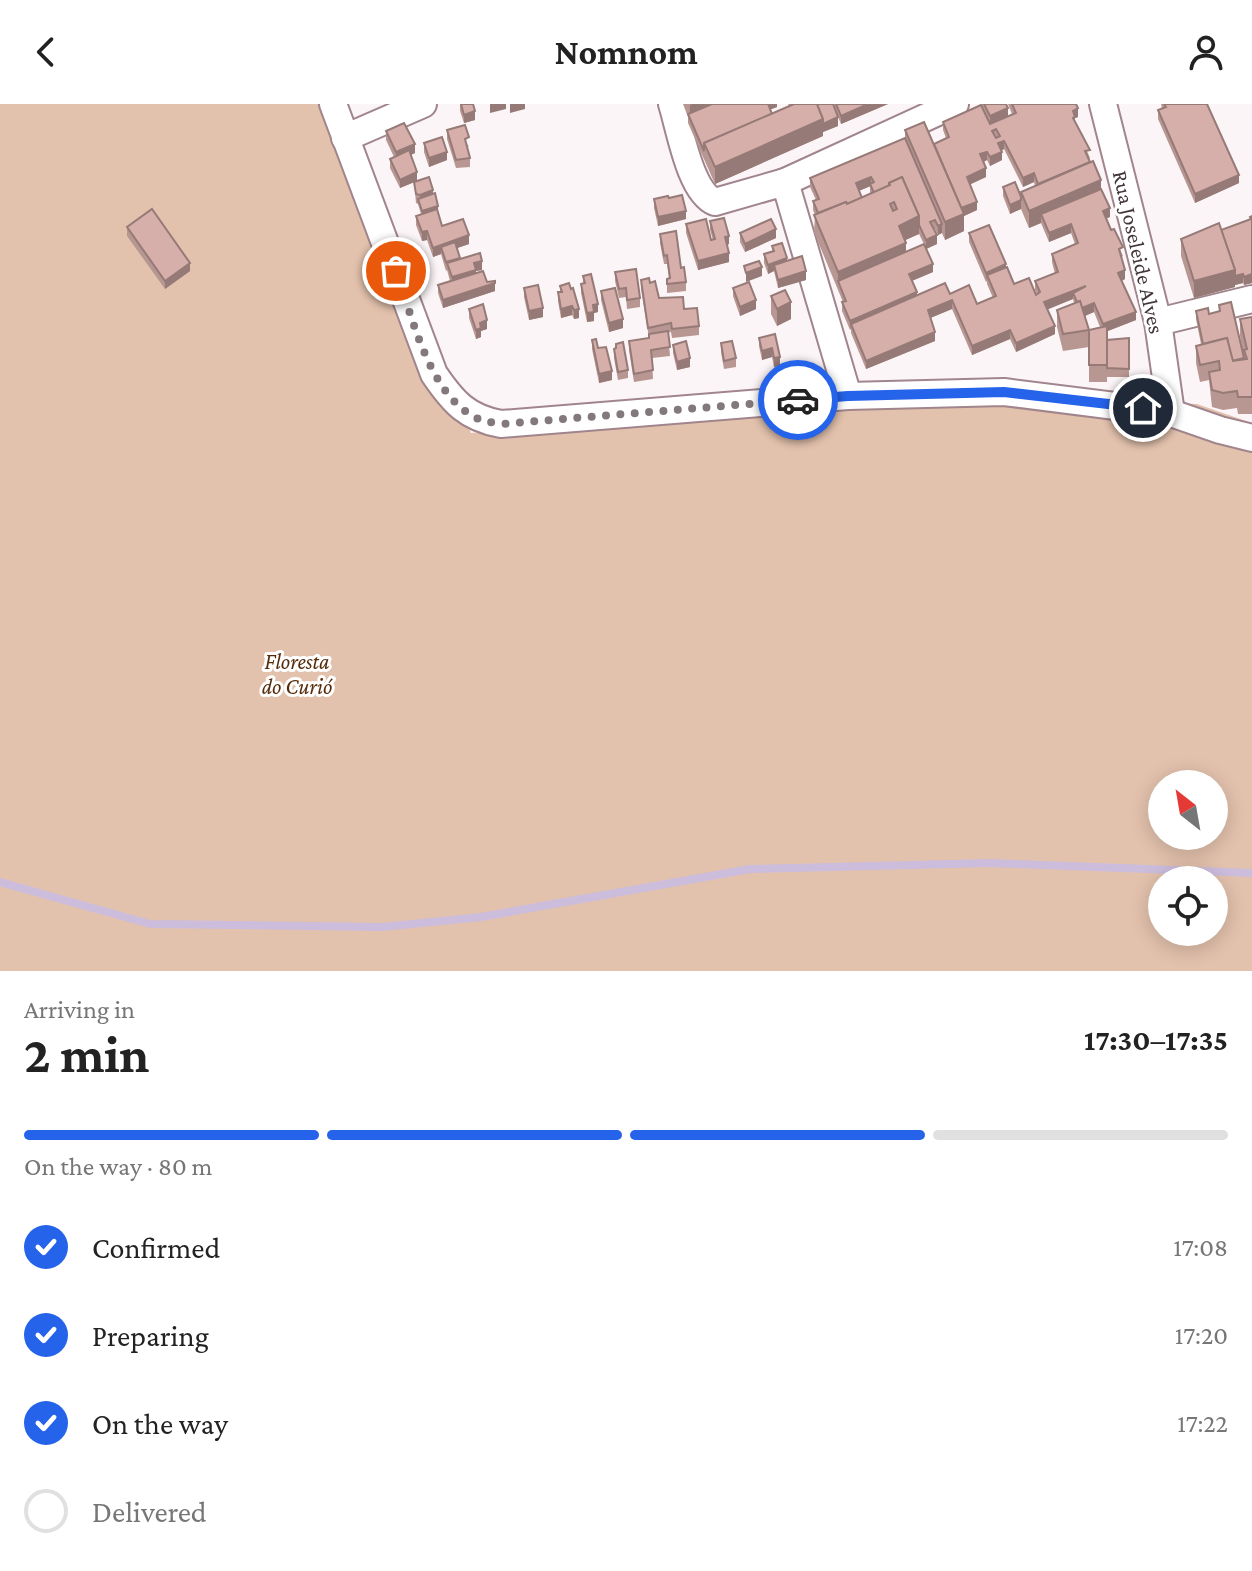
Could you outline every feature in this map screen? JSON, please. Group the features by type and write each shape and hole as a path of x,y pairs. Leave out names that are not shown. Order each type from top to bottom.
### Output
{"street":[{"path":"333,104 434,374 449,395 468,413 481,420 501,424 848,396 1004,392 1171,413 1252,438"},
{"path":"345,138 423,104"},
{"path":"672,104 695,182 705,198 715,202 785,182 955,104"},
{"name":"Rua Joseleide Alves","path":"1103,104 1158,322 1171,413"},
{"path":"785,182 848,396"},
{"path":"1158,322 1252,299"}],"green space":[{"name":"Floresta do Curió","path":"0,104 336,104 471,433 912,392 1197,404 1252,423 1252,971 0,971"}],"building":[{"path":"461,104 473,104 475,111 464,115"},
{"path":"712,104 768,104 772,114 704,143 704,151 688,114"},
{"path":"794,104 817,104 823,119 715,167 704,143"},
{"path":"817,104 833,104 838,117 823,124"},
{"path":"836,104 868,104 841,116"},
{"path":"984,104 1006,104 1008,108 990,116"},
{"path":"1012,104 1076,104 1078,108 1073,111 1073,118 1090,150 1085,151 1090,162 1038,184 1034,173 1023,178 1004,141 998,143 1002,152 990,157 987,152 980,154 986,168 967,177 977,202 961,208 934,144 949,137 943,122 981,105 990,124 1016,113"},
{"path":"1164,104 1207,104 1239,175 1195,194 1158,110 1166,107"},
{"path":"924,122 964,214 945,222 905,130"},
{"path":"404,123 415,144 396,152 386,131"},
{"path":"465,125 470,158 456,160 447,130"},
{"path":"442,137 447,152 429,158 424,143"},
{"path":"905,138 942,224 938,226 935,220 930,222 937,235 926,240 902,177 874,193 871,177 856,183 862,198 818,213 813,201 819,199 810,178"},
{"path":"409,150 417,172 400,180 390,159"},
{"path":"1093,161 1101,180 1029,211 1021,192"},
{"path":"429,177 433,190 416,194 414,182"},
{"path":"902,177 919,216 899,226 906,243 838,272 814,215 847,204"},
{"path":"1015,182 1021,200 1010,205 1003,187"},
{"path":"1101,189 1110,208 1103,211 1123,247 1119,249 1125,270 1118,273 1136,312 1103,324 1094,303 1082,308 1080,301 1077,302 1073,293 1086,286 1044,302 1055,326 1016,343 1010,330 972,346 952,300 928,310 935,332 866,361 851,324 945,283 950,294 969,285 977,304 996,296 987,275 1007,267 1014,284 1029,278 1036,295 1040,292 1035,281 1058,272 1052,254 1078,243 1071,224 1049,233 1041,214"},
{"path":"435,193 438,206 422,211 418,199"},
{"path":"682,195 686,211 658,217 654,199"},
{"path":"152,209 190,263 165,281 127,227"},
{"path":"437,209 442,226 463,219 469,235 433,248 427,231 422,232 416,216"},
{"path":"1252,216 1252,274 1235,276 1221,230"},
{"path":"724,218 729,236 725,237 729,253 698,261 686,224 706,219 711,240 715,239 710,221"},
{"path":"771,219 776,229 745,244 740,233"},
{"path":"1219,223 1235,270 1194,281 1181,239"},
{"path":"989,225 1006,264 986,273 969,233"},
{"path":"676,231 686,282 667,284 670,278 667,255 664,256 660,234"},
{"path":"455,242 460,258 446,262 441,247"},
{"path":"782,243 787,258 768,265 764,254 774,251 772,246"},
{"path":"924,244 933,264 909,274 917,292 850,321 838,281"},
{"path":"480,253 482,261 474,263 476,270 452,277 447,263"},
{"path":"802,256 806,271 778,280 774,265"},
{"path":"759,261 762,267 746,273 744,266"},
{"path":"636,269 640,298 627,300 626,288 619,289 615,272"},
{"path":"483,271 487,282 495,283 443,300 438,285"},
{"path":"591,274 598,304 593,305 594,312 587,313 581,284 585,283 583,276"},
{"path":"649,278 650,283 655,281 659,298 683,297 684,309 697,308 699,326 672,329 671,323 648,328 641,280"},
{"path":"749,282 756,300 740,307 733,288"},
{"path":"569,283 579,309 574,310 572,306 561,309 558,292 562,292 560,286"},
{"path":"538,285 543,308 529,311 524,288"},
{"path":"615,288 623,319 609,323 601,291"},
{"path":"785,290 791,302 777,309 771,296"},
{"path":"1080,301 1089,330 1063,334 1057,310"},
{"path":"1231,302 1244,358 1232,361 1227,338 1203,344 1196,311 1208,308 1209,314 1220,311 1219,305"},
{"path":"483,304 487,320 480,323 481,328 476,330 469,309"},
{"path":"1252,317 1252,397 1238,397 1237,391 1223,393 1212,390 1209,372 1220,370 1219,361 1200,365 1196,346 1227,338 1233,361 1247,359 1240,319"},
{"path":"1107,326 1107,365 1089,365 1089,330"},
{"path":"668,331 670,347 651,350 653,370 634,374 629,341"},
{"path":"775,334 780,357 774,358 772,348 762,351 759,338"},
{"path":"1129,338 1129,369 1107,368 1107,340"},
{"path":"596,339 598,348 606,347 612,371 599,374 592,340"},
{"path":"686,341 690,358 677,362 673,345"},
{"path":"732,341 736,358 724,361 721,343"},
{"path":"623,342 628,370 618,372 614,349 616,344"}],"waterway":[{"path":"0,882 150,924 382,927 481,917 750,869 990,863 1252,873"}],"way so far":[{"path":"396,271 434,374 449,395 468,413 481,420 501,424 798,400"}],"route":[{"path":"798,400 1004,392 1143,408"}]}
